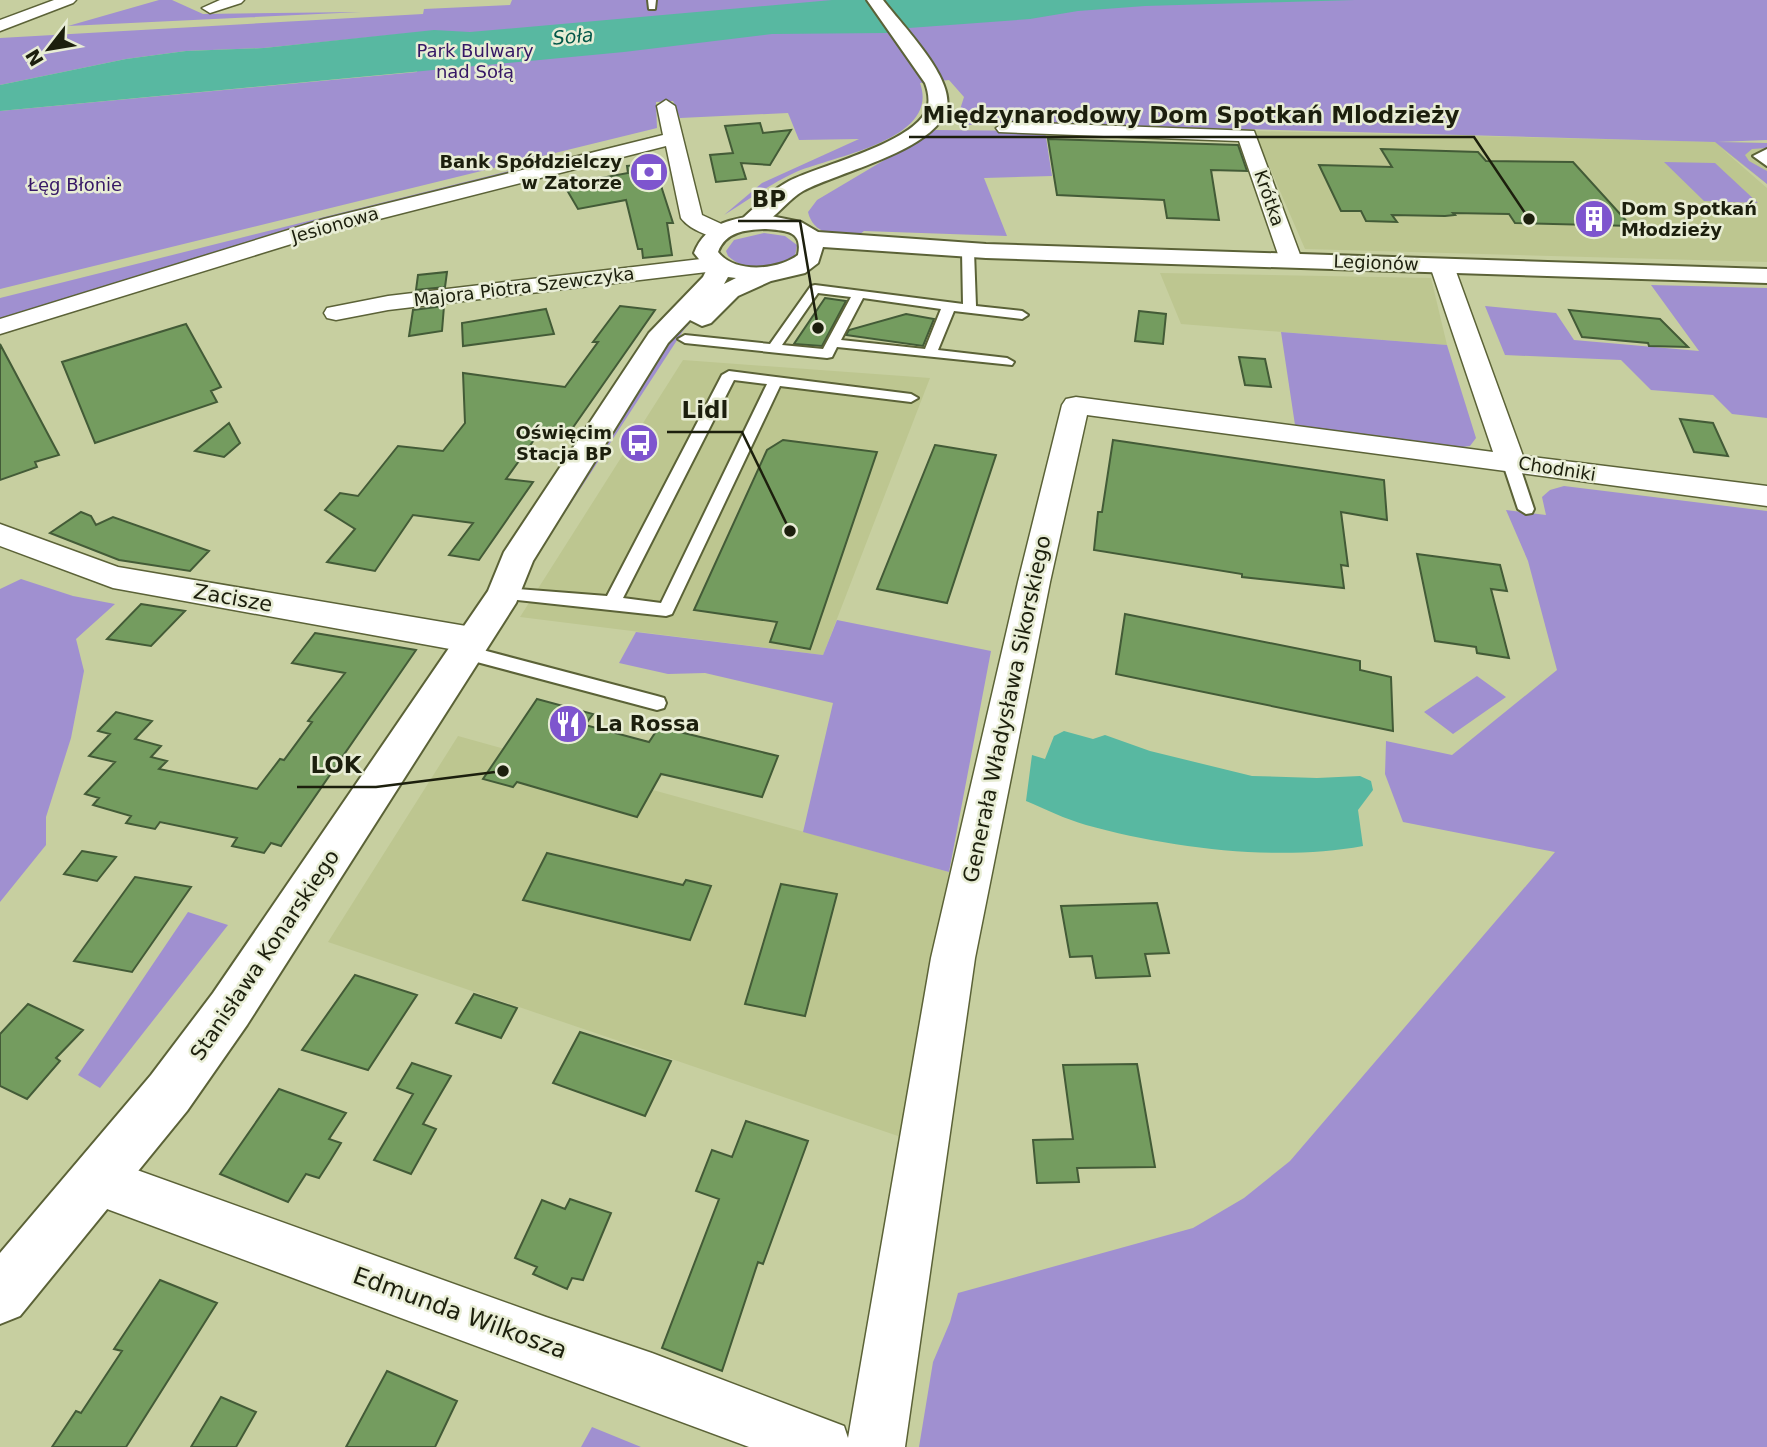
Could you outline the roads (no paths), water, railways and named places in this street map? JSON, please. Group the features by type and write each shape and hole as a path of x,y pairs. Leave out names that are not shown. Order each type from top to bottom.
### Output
{"main road":[{"path":"763,275 732,272 716,265 706,248 720,232 751,223 776,199 798,185 892,147 924,129 937,109 939,96 934,82 875,0"},
{"path":"803,263 813,250 804,220 892,147"},
{"name":"Legionów","path":"751,223 782,224 804,220 977,251"},
{"name":"Legionów","path":"763,275 825,258 977,251 1767,276"},
{"path":"685,339 773,287 805,276 913,254"},
{"name":"Stanisława Konarskiego","path":"0,1296 169,1093 230,1009 504,594 516,560 658,339 713,280 716,265"},
{"name":"Stanisława Konarskiego","path":"504,594 534,573 698,322 729,291 763,275"}],"street":[{"path":"0,26 68,0"},
{"path":"210,8 236,0"},
{"path":"667,106 692,218 720,232"},
{"name":"Krótka","path":"1006,128 1247,135 1291,260"},
{"name":"Jesionowa","path":"0,327 332,224 646,143 674,139"},
{"name":"Majora Piotra Szewczyka","path":"336,313 388,303 716,265"},
{"name":"Chodniki","path":"1442,266 1511,464 1767,496"},
{"name":"Generała Władysława Sikorskiego","path":"876,1447 953,958 1034,582 1076,405 1511,464"},
{"name":"Zacisze","path":"0,534 113,577 468,646"},
{"name":"Edmunda Wilkosza","path":"97,1181 533,1341 653,1381 823,1447"}],"lane":[{"path":"1767,152 1758,156 1767,163"},
{"path":"970,309 977,251"},
{"path":"612,603 729,375 757,360 815,289 1022,315"},
{"path":"685,339 757,360 827,354 859,294"},
{"path":"929,353 949,306"},
{"path":"834,343 1007,362"},
{"path":"757,360 775,381 911,398"},
{"path":"504,594 666,610 775,381"},
{"path":"1511,464 1526,509"},
{"path":"468,646 657,702"}],"water":[{"name":"Soła","path":"832,0 1355,0 1145,6 1078,11 1030,19 909,28 887,33 772,34 624,52 0,111 0,85 126,59 186,51 264,48 434,30 470,32"},
{"path":"1064,731 1093,739 1105,735 1150,751 1252,776 1360,776 1371,781 1373,790 1358,810 1363,846 1295,853 1223,850 1152,840 1070,820 1026,801 1032,755 1045,759 1054,736"}],"place":[{"name":"Bank Spółdzielczy w Zatorze","path":"649,172"},
{"name":"Międzynarodowy Dom Spotkań Mlodzieży","path":"1529,219"},
{"name":"Dom Spotkań Młodzieży","path":"1594,219"},
{"name":"BP","path":"818,328"},
{"name":"Oświęcim Stacja BP","path":"639,443"},
{"name":"Lidl","path":"790,531"},
{"name":"La Rossa","path":"568,724"},
{"name":"LOK","path":"503,771"}],"park label":[{"name":"Park Bulwary nad Sołą","path":"475,61"},
{"name":"Łęg Błonie","path":"75,185"}]}
